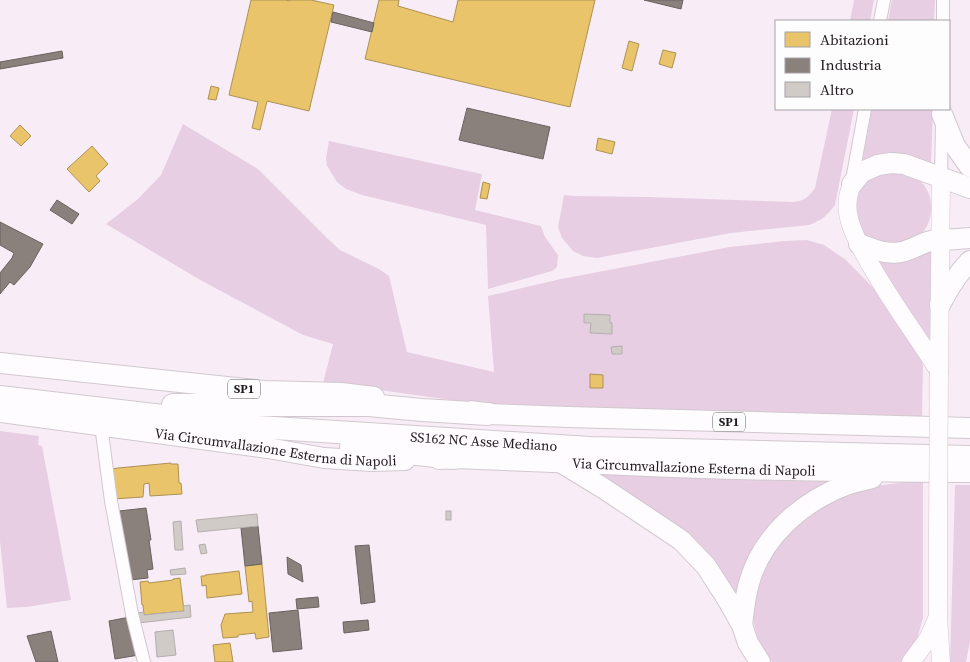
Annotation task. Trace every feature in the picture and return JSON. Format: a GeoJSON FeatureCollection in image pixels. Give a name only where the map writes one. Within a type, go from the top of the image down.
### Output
{"type":"FeatureCollection","features":[{"type":"Feature","properties":{"kind":"highway","name":"SS162 NC Asse Mediano"},"geometry":{"type":"LineString","coordinates":[[0,384],[173,405],[407,423],[586,434],[970,444]]}},
{"type":"Feature","properties":{"kind":"highway","name":"SS162 NC Asse Mediano"},"geometry":{"type":"LineString","coordinates":[[0,397],[258,427],[590,448],[970,457]]}},
{"type":"Feature","properties":{"kind":"highway"},"geometry":{"type":"LineString","coordinates":[[173,405],[369,405],[488,414]]}},
{"type":"Feature","properties":{"kind":"highway"},"geometry":{"type":"LineString","coordinates":[[258,427],[326,445],[456,458]]}},
{"type":"Feature","properties":{"kind":"main road"},"geometry":{"type":"LineString","coordinates":[[942,112],[955,146],[970,168]]}},
{"type":"Feature","properties":{"kind":"main road"},"geometry":{"type":"LineString","coordinates":[[939,371],[876,275],[859,244],[849,218],[848,193],[852,184],[862,172],[878,165],[891,163],[904,164],[970,188]]}},
{"type":"Feature","properties":{"kind":"main road"},"geometry":{"type":"LineString","coordinates":[[941,177],[938,531],[938,616],[941,662]]}},
{"type":"Feature","properties":{"kind":"main road"},"geometry":{"type":"LineString","coordinates":[[859,244],[873,249],[902,252],[925,243],[970,238]]}},
{"type":"Feature","properties":{"kind":"main road"},"geometry":{"type":"LineString","coordinates":[[940,305],[950,286],[970,261]]}},
{"type":"Feature","properties":{"kind":"main road","name":"SP1"},"geometry":{"type":"LineString","coordinates":[[0,363],[264,391],[341,393],[413,401],[488,414],[970,428]]}},
{"type":"Feature","properties":{"kind":"main road","name":"Via Circumvallazione Esterna di Napoli"},"geometry":{"type":"LineString","coordinates":[[0,412],[260,447],[324,458],[372,461],[456,458],[625,466],[970,472]]}},
{"type":"Feature","properties":{"kind":"main road"},"geometry":{"type":"LineString","coordinates":[[560,462],[681,540],[706,566],[742,625],[748,643],[760,662]]}},
{"type":"Feature","properties":{"kind":"main road"},"geometry":{"type":"LineString","coordinates":[[742,625],[749,582],[759,557],[784,524],[797,512],[826,494],[847,484],[901,472]]}},
{"type":"Feature","properties":{"kind":"main road"},"geometry":{"type":"LineString","coordinates":[[912,662],[928,639],[938,616]]}},
{"type":"Feature","properties":{"kind":"street"},"geometry":{"type":"LineString","coordinates":[[880,20],[884,0]]}},
{"type":"Feature","properties":{"kind":"street"},"geometry":{"type":"LineString","coordinates":[[943,0],[943,20]]}},
{"type":"Feature","properties":{"kind":"street"},"geometry":{"type":"LineString","coordinates":[[852,184],[865,110]]}},
{"type":"Feature","properties":{"kind":"street"},"geometry":{"type":"LineString","coordinates":[[941,177],[942,112]]}},
{"type":"Feature","properties":{"kind":"street"},"geometry":{"type":"LineString","coordinates":[[101,425],[111,501],[132,614],[144,662]]}},
{"type":"Feature","properties":{"kind":"shaded area"},"geometry":{"type":"Polygon","coordinates":[[[854,0],[874,0],[870,20],[850,20],[854,0]]]}},
{"type":"Feature","properties":{"kind":"shaded area"},"geometry":{"type":"Polygon","coordinates":[[[892,0],[935,0],[934,20],[888,20],[892,0]]]}},
{"type":"Feature","properties":{"kind":"shaded area"},"geometry":{"type":"Polygon","coordinates":[[[832,110],[854,110],[835,205],[827,215],[809,225],[731,233],[597,258],[583,256],[573,251],[562,238],[558,227],[564,195],[792,202],[808,197],[815,188],[832,110]]]}},
{"type":"Feature","properties":{"kind":"shaded area"},"geometry":{"type":"Polygon","coordinates":[[[872,110],[933,110],[931,165],[862,163],[872,110]]]}},
{"type":"Feature","properties":{"kind":"shaded area"},"geometry":{"type":"Polygon","coordinates":[[[183,124],[258,169],[340,250],[389,276],[407,352],[494,372],[488,296],[561,279],[730,247],[807,240],[824,245],[846,260],[890,305],[914,341],[923,365],[922,418],[508,408],[323,383],[333,344],[303,335],[202,281],[106,224],[138,199],[161,175],[183,124]]]}},
{"type":"Feature","properties":{"kind":"shaded area"},"geometry":{"type":"Polygon","coordinates":[[[329,141],[482,174],[475,210],[541,226],[545,237],[558,255],[557,267],[552,271],[488,289],[486,225],[362,195],[346,189],[337,182],[327,166],[326,158],[329,141]]]}},
{"type":"Feature","properties":{"kind":"shaded area"},"geometry":{"type":"Polygon","coordinates":[[[891,168],[920,181],[931,200],[931,216],[925,229],[918,237],[900,247],[863,236],[852,208],[863,180],[891,168]]]}},
{"type":"Feature","properties":{"kind":"shaded area"},"geometry":{"type":"Polygon","coordinates":[[[931,249],[932,339],[928,339],[871,255],[931,249]]]}},
{"type":"Feature","properties":{"kind":"shaded area"},"geometry":{"type":"Polygon","coordinates":[[[0,431],[39,436],[38,445],[42,446],[71,600],[7,608],[0,541],[0,431]]]}},
{"type":"Feature","properties":{"kind":"shaded area"},"geometry":{"type":"Polygon","coordinates":[[[594,471],[836,478],[813,493],[739,604],[727,589],[594,471]]]}},
{"type":"Feature","properties":{"kind":"shaded area"},"geometry":{"type":"Polygon","coordinates":[[[923,480],[923,618],[917,639],[903,662],[772,662],[757,636],[752,615],[753,589],[765,556],[800,515],[866,487],[923,480]]]}},
{"type":"Feature","properties":{"kind":"shaded area"},"geometry":{"type":"Polygon","coordinates":[[[955,485],[970,485],[970,641],[966,662],[950,662],[955,485]]]}},
{"type":"Feature","properties":{"kind":"building: Abitazioni"},"geometry":{"type":"Polygon","coordinates":[[[251,0],[311,0],[334,5],[309,111],[267,101],[260,130],[252,128],[258,102],[229,95],[251,0]]]}},
{"type":"Feature","properties":{"kind":"building: Abitazioni"},"geometry":{"type":"Polygon","coordinates":[[[379,0],[399,0],[398,6],[453,22],[458,0],[595,0],[570,107],[365,59],[379,0]]]}},
{"type":"Feature","properties":{"kind":"building: Abitazioni"},"geometry":{"type":"Polygon","coordinates":[[[629,41],[639,44],[632,71],[622,68],[629,41]]]}},
{"type":"Feature","properties":{"kind":"building: Abitazioni"},"geometry":{"type":"Polygon","coordinates":[[[663,50],[676,53],[672,68],[659,64],[663,50]]]}},
{"type":"Feature","properties":{"kind":"building: Abitazioni"},"geometry":{"type":"Polygon","coordinates":[[[211,86],[219,88],[216,100],[208,99],[211,86]]]}},
{"type":"Feature","properties":{"kind":"building: Abitazioni"},"geometry":{"type":"Polygon","coordinates":[[[20,125],[31,136],[21,146],[10,136],[20,125]]]}},
{"type":"Feature","properties":{"kind":"building: Abitazioni"},"geometry":{"type":"Polygon","coordinates":[[[598,138],[615,142],[612,154],[596,150],[598,138]]]}},
{"type":"Feature","properties":{"kind":"building: Abitazioni"},"geometry":{"type":"Polygon","coordinates":[[[92,146],[108,164],[96,176],[100,181],[89,192],[67,169],[92,146]]]}},
{"type":"Feature","properties":{"kind":"building: Abitazioni"},"geometry":{"type":"Polygon","coordinates":[[[483,182],[490,184],[487,199],[480,198],[483,182]]]}},
{"type":"Feature","properties":{"kind":"building: Abitazioni"},"geometry":{"type":"Polygon","coordinates":[[[590,374],[603,375],[603,388],[590,388],[590,374]]]}},
{"type":"Feature","properties":{"kind":"building: Abitazioni"},"geometry":{"type":"Polygon","coordinates":[[[171,463],[178,464],[179,483],[181,483],[182,494],[150,496],[149,483],[144,484],[143,497],[113,499],[111,469],[171,463]]]}},
{"type":"Feature","properties":{"kind":"building: Abitazioni"},"geometry":{"type":"Polygon","coordinates":[[[262,564],[269,637],[256,639],[255,633],[223,638],[221,625],[225,614],[253,612],[252,601],[249,602],[245,566],[262,564]]]}},
{"type":"Feature","properties":{"kind":"building: Abitazioni"},"geometry":{"type":"Polygon","coordinates":[[[239,571],[242,594],[207,598],[206,585],[202,586],[201,576],[239,571]]]}},
{"type":"Feature","properties":{"kind":"building: Abitazioni"},"geometry":{"type":"Polygon","coordinates":[[[180,578],[184,611],[144,615],[140,582],[148,581],[149,583],[180,578]]]}},
{"type":"Feature","properties":{"kind":"building: Abitazioni"},"geometry":{"type":"Polygon","coordinates":[[[230,643],[233,662],[215,662],[213,645],[230,643]]]}},
{"type":"Feature","properties":{"kind":"building: Industria"},"geometry":{"type":"Polygon","coordinates":[[[644,0],[683,0],[681,9],[644,0]]]}},
{"type":"Feature","properties":{"kind":"building: Industria"},"geometry":{"type":"Polygon","coordinates":[[[333,12],[374,23],[372,32],[331,22],[333,12]]]}},
{"type":"Feature","properties":{"kind":"building: Industria"},"geometry":{"type":"Polygon","coordinates":[[[62,51],[63,58],[0,69],[0,62],[62,51]]]}},
{"type":"Feature","properties":{"kind":"building: Industria"},"geometry":{"type":"Polygon","coordinates":[[[467,108],[550,127],[543,159],[459,140],[467,108]]]}},
{"type":"Feature","properties":{"kind":"building: Industria"},"geometry":{"type":"Polygon","coordinates":[[[57,200],[79,214],[72,224],[50,210],[57,200]]]}},
{"type":"Feature","properties":{"kind":"building: Industria"},"geometry":{"type":"Polygon","coordinates":[[[0,222],[43,244],[30,267],[14,285],[10,282],[0,294],[0,273],[14,253],[0,245],[0,222]]]}},
{"type":"Feature","properties":{"kind":"building: Industria"},"geometry":{"type":"Polygon","coordinates":[[[146,508],[153,569],[147,570],[148,578],[130,580],[119,511],[146,508]]]}},
{"type":"Feature","properties":{"kind":"building: Industria"},"geometry":{"type":"Polygon","coordinates":[[[258,526],[262,564],[245,566],[241,528],[258,526]]]}},
{"type":"Feature","properties":{"kind":"building: Industria"},"geometry":{"type":"Polygon","coordinates":[[[369,545],[375,602],[361,604],[355,546],[369,545]]]}},
{"type":"Feature","properties":{"kind":"building: Industria"},"geometry":{"type":"Polygon","coordinates":[[[287,557],[301,565],[303,582],[288,574],[287,557]]]}},
{"type":"Feature","properties":{"kind":"building: Industria"},"geometry":{"type":"Polygon","coordinates":[[[318,597],[319,607],[297,609],[296,599],[318,597]]]}},
{"type":"Feature","properties":{"kind":"building: Industria"},"geometry":{"type":"Polygon","coordinates":[[[298,610],[302,649],[273,652],[269,613],[298,610]]]}},
{"type":"Feature","properties":{"kind":"building: Industria"},"geometry":{"type":"Polygon","coordinates":[[[130,617],[139,655],[115,659],[109,621],[130,617]]]}},
{"type":"Feature","properties":{"kind":"building: Industria"},"geometry":{"type":"Polygon","coordinates":[[[368,620],[369,630],[344,633],[343,622],[368,620]]]}},
{"type":"Feature","properties":{"kind":"building: Industria"},"geometry":{"type":"Polygon","coordinates":[[[51,631],[58,662],[36,662],[27,636],[51,631]]]}},
{"type":"Feature","properties":{"kind":"building: Altro"},"geometry":{"type":"Polygon","coordinates":[[[584,314],[610,315],[612,334],[590,333],[591,323],[584,323],[584,314]]]}},
{"type":"Feature","properties":{"kind":"building: Altro"},"geometry":{"type":"Polygon","coordinates":[[[622,346],[622,354],[612,354],[611,347],[622,346]]]}},
{"type":"Feature","properties":{"kind":"building: Altro"},"geometry":{"type":"Polygon","coordinates":[[[446,511],[451,511],[451,520],[446,520],[446,511]]]}},
{"type":"Feature","properties":{"kind":"building: Altro"},"geometry":{"type":"Polygon","coordinates":[[[257,514],[258,526],[198,532],[196,520],[257,514]]]}},
{"type":"Feature","properties":{"kind":"building: Altro"},"geometry":{"type":"Polygon","coordinates":[[[181,521],[183,550],[175,550],[173,522],[181,521]]]}},
{"type":"Feature","properties":{"kind":"building: Altro"},"geometry":{"type":"Polygon","coordinates":[[[205,544],[207,553],[201,554],[199,545],[205,544]]]}},
{"type":"Feature","properties":{"kind":"building: Altro"},"geometry":{"type":"Polygon","coordinates":[[[185,568],[186,574],[171,575],[170,570],[185,568]]]}},
{"type":"Feature","properties":{"kind":"building: Altro"},"geometry":{"type":"Polygon","coordinates":[[[190,605],[191,617],[138,623],[137,613],[144,612],[144,615],[184,611],[183,606],[190,605]]]}},
{"type":"Feature","properties":{"kind":"building: Altro"},"geometry":{"type":"Polygon","coordinates":[[[173,630],[176,655],[157,657],[155,632],[173,630]]]}}]}
